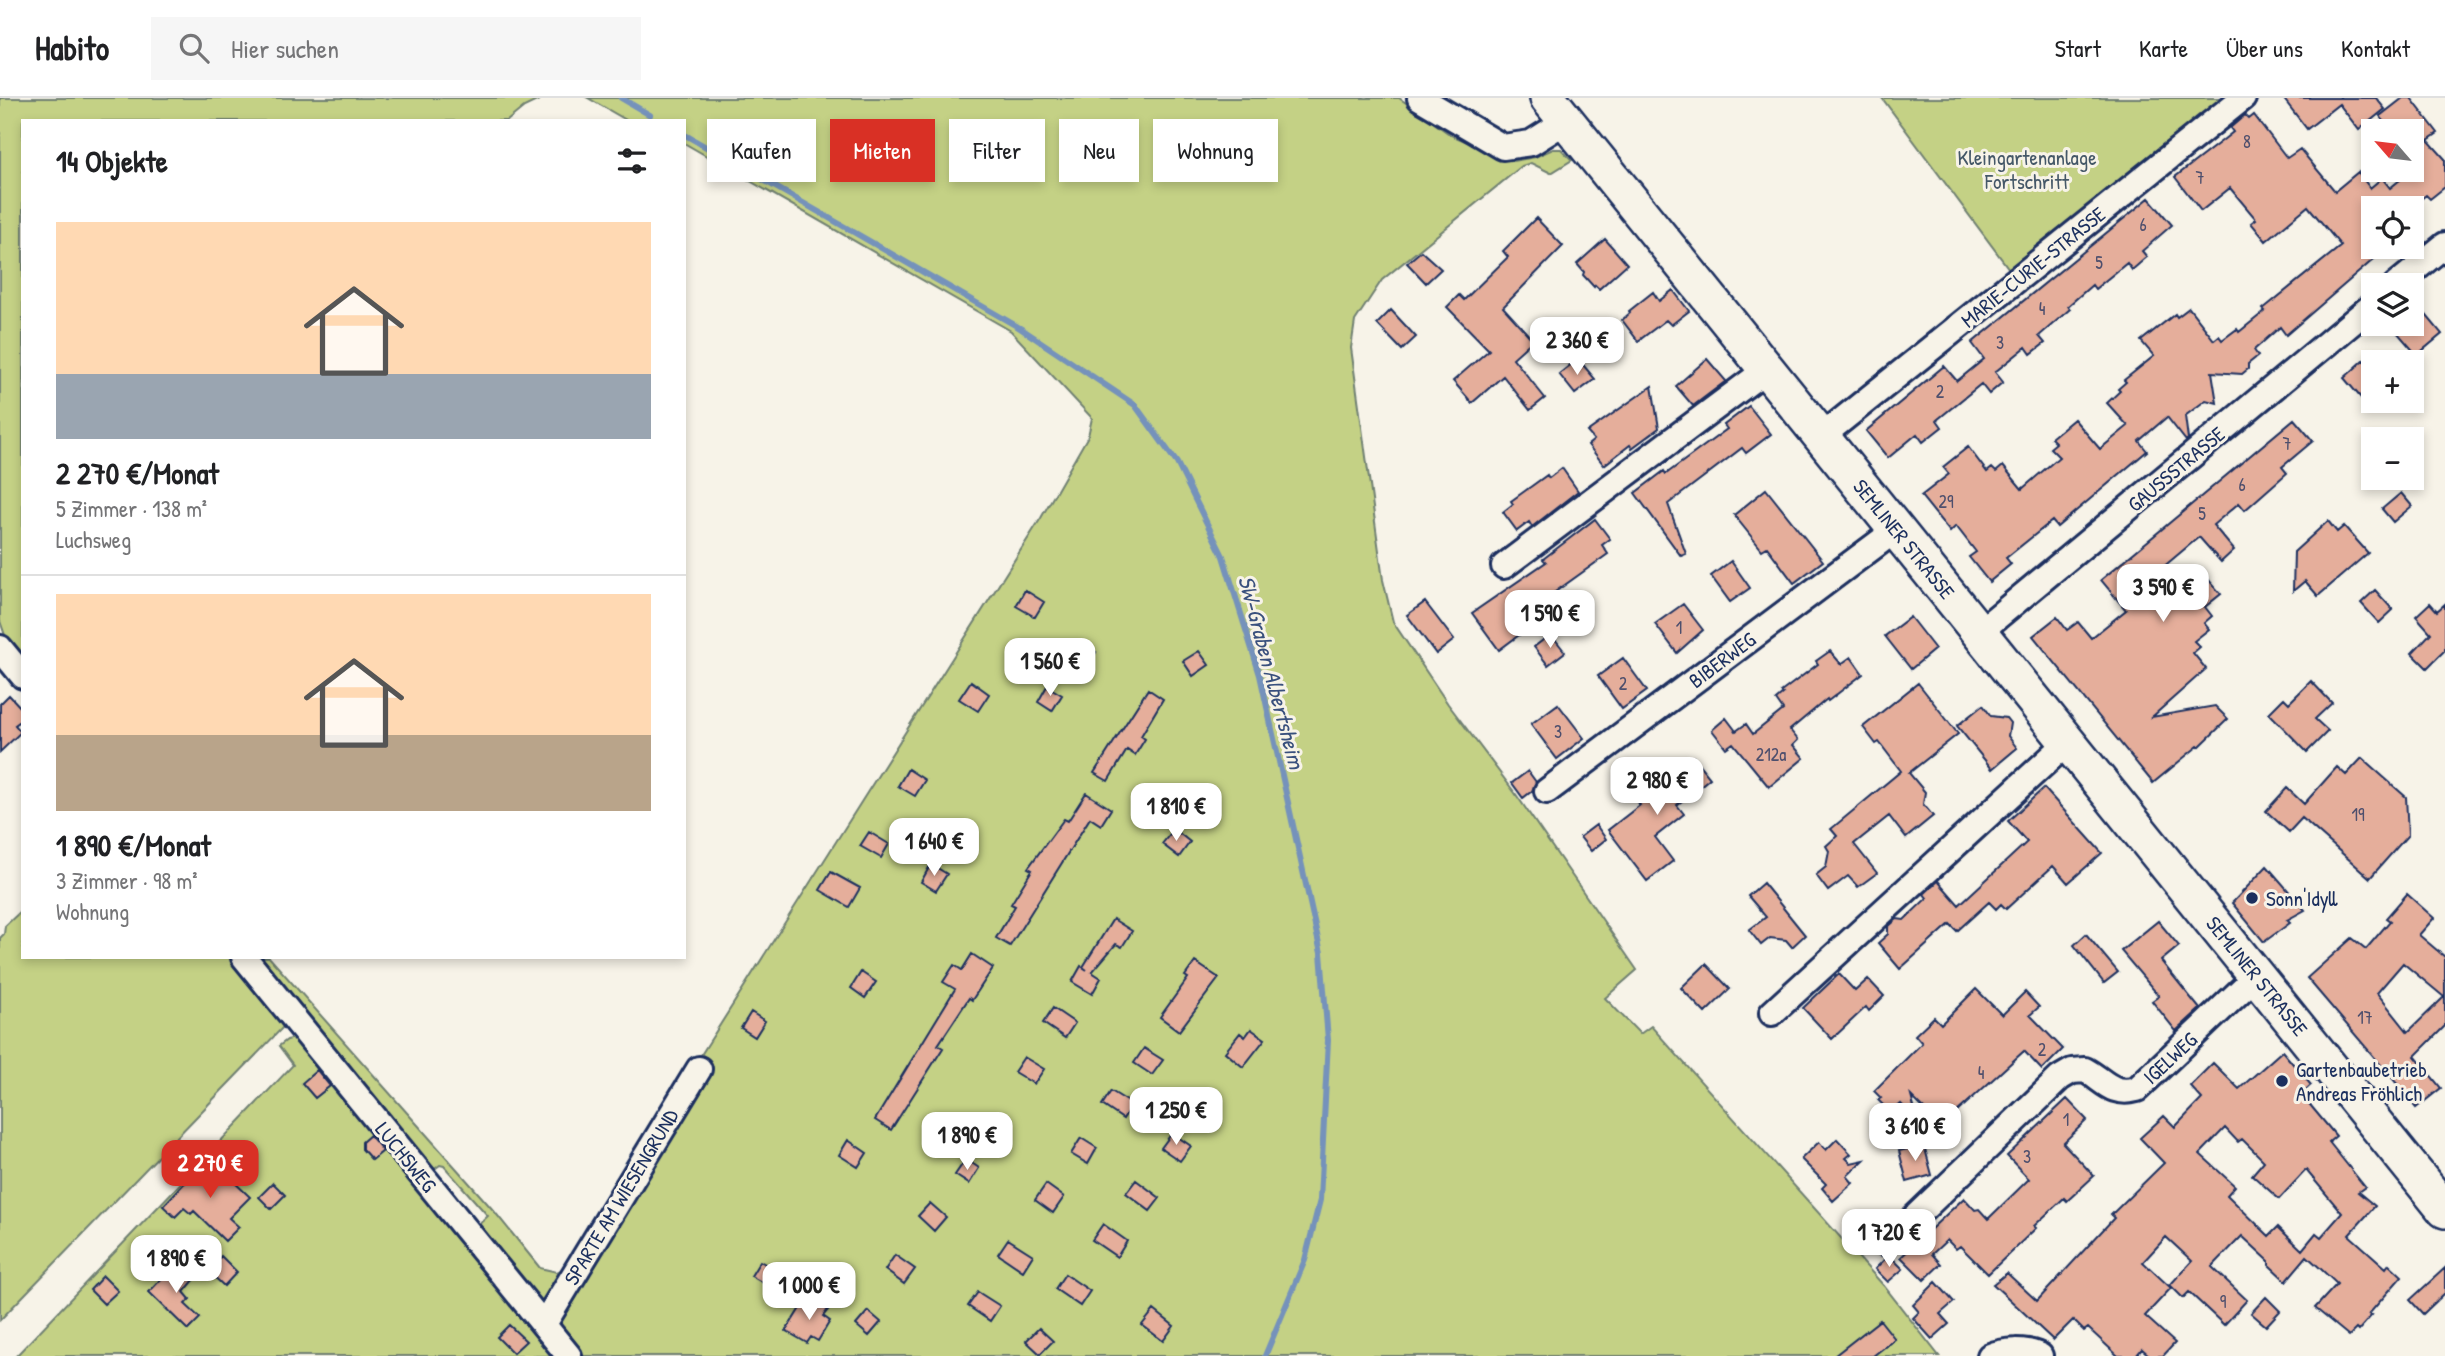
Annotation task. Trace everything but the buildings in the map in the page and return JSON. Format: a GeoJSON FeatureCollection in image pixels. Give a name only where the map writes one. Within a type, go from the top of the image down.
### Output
{"type":"FeatureCollection","features":[{"type":"Feature","properties":{"kind":"street"},"geometry":{"type":"LineString","coordinates":[[1420,98],[1503,147],[1531,143],[1557,110]]}},
{"type":"Feature","properties":{"kind":"street","name":"MARIE-CURIE-STRASSE"},"geometry":{"type":"LineString","coordinates":[[1822,436],[2243,98]]}},
{"type":"Feature","properties":{"kind":"street","name":"SEMLINER STRASSE"},"geometry":{"type":"LineString","coordinates":[[1557,110],[2445,1210]]}},
{"type":"Feature","properties":{"kind":"street"},"geometry":{"type":"LineString","coordinates":[[2411,273],[2445,245]]}},
{"type":"Feature","properties":{"kind":"street","name":"GAUSSSTRASSE"},"geometry":{"type":"LineString","coordinates":[[1977,629],[1990,623],[2361,315]]}},
{"type":"Feature","properties":{"kind":"street"},"geometry":{"type":"LineString","coordinates":[[1504,566],[1768,369]]}},
{"type":"Feature","properties":{"kind":"street","name":"BIBERWEG"},"geometry":{"type":"LineString","coordinates":[[1547,791],[1897,528]]}},
{"type":"Feature","properties":{"kind":"street"},"geometry":{"type":"LineString","coordinates":[[0,648],[21,674]]}},
{"type":"Feature","properties":{"kind":"street"},"geometry":{"type":"LineString","coordinates":[[1772,1013],[2068,742]]}},
{"type":"Feature","properties":{"kind":"street","name":"LUCHSWEG"},"geometry":{"type":"LineString","coordinates":[[246,959],[569,1356]]}},
{"type":"Feature","properties":{"kind":"street","name":"IGELWEG"},"geometry":{"type":"LineString","coordinates":[[1884,1242],[1912,1220],[2060,1077],[2072,1071],[2085,1070],[2107,1087],[2119,1090],[2137,1089],[2256,976]]}},
{"type":"Feature","properties":{"kind":"street","name":"SPARTE AM WIESENGRUND"},"geometry":{"type":"LineString","coordinates":[[544,1324],[699,1069]]}},
{"type":"Feature","properties":{"kind":"street"},"geometry":{"type":"LineString","coordinates":[[1990,1356],[1998,1352],[2032,1352],[2040,1356]]}},
{"type":"Feature","properties":{"kind":"green space"},"geometry":{"type":"Polygon","coordinates":[[[0,98],[543,98],[524,107],[509,119],[21,119],[21,658],[6,638],[0,621],[0,98]]]}},
{"type":"Feature","properties":{"kind":"green space"},"geometry":{"type":"Polygon","coordinates":[[[588,98],[1399,98],[1451,135],[1513,161],[1561,149],[1572,160],[1551,173],[1531,163],[1522,166],[1382,280],[1355,321],[1351,348],[1383,580],[1393,622],[1637,970],[1605,998],[1640,1034],[1651,1026],[1884,1286],[1939,1356],[578,1356],[554,1328],[694,1066],[1041,518],[1088,436],[1092,418],[1011,331],[752,182],[816,182],[816,119],[707,119],[707,156],[686,144],[686,119],[625,119],[588,98]]]}},
{"type":"Feature","properties":{"kind":"green space","name":"Kleingartenanlage Fortschritt"},"geometry":{"type":"Polygon","coordinates":[[[1882,98],[2227,98],[2012,273],[1882,98]]]}},
{"type":"Feature","properties":{"kind":"green space"},"geometry":{"type":"Polygon","coordinates":[[[21,911],[21,959],[236,959],[287,1023],[0,1320],[0,938],[4,934],[5,926],[21,911]]]}},
{"type":"Feature","properties":{"kind":"green space"},"geometry":{"type":"Polygon","coordinates":[[[256,959],[271,959],[494,1211],[540,1268],[557,1272],[573,1264],[549,1302],[539,1307],[476,1227],[488,1216],[444,1166],[440,1165],[432,1171],[256,959]]]}},
{"type":"Feature","properties":{"kind":"green space"},"geometry":{"type":"Polygon","coordinates":[[[295,1038],[557,1356],[16,1356],[293,1065],[279,1046],[295,1038]]]}},
{"type":"Feature","properties":{"kind":"waterway","name":"SW-Graben Albertsheim"},"geometry":{"type":"LineString","coordinates":[[621,98],[650,115]]}},
{"type":"Feature","properties":{"kind":"waterway","name":"SW-Graben Albertsheim"},"geometry":{"type":"LineString","coordinates":[[687,136],[1020,328],[1135,405],[1177,463],[1223,556],[1260,675],[1321,953],[1328,1040],[1320,1200],[1305,1260],[1265,1356]]}},
{"type":"Feature","properties":{"kind":"place","name":"Sonn'Idyll"},"geometry":{"type":"Point","coordinates":[2252,898]}},
{"type":"Feature","properties":{"kind":"place","name":"Gartenbaubetrieb Andreas Fröhlich"},"geometry":{"type":"Point","coordinates":[2282,1081]}}]}
